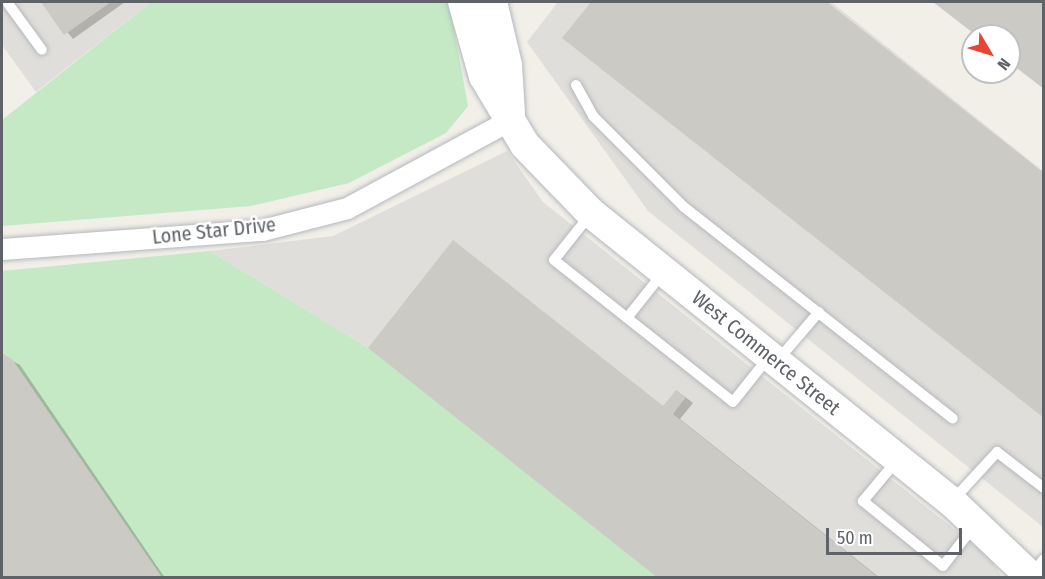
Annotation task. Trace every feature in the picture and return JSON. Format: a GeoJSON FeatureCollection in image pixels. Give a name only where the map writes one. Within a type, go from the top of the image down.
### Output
{"type":"FeatureCollection","features":[{"type":"Feature","properties":{"kind":"street","name":"West Commerce Street"},"geometry":{"type":"LineString","coordinates":[[464,2],[484,76],[525,145],[591,213],[898,458],[1035,571]]}},
{"type":"Feature","properties":{"kind":"street","name":"West Commerce Street"},"geometry":{"type":"LineString","coordinates":[[492,2],[507,65],[510,120]]}},
{"type":"Feature","properties":{"kind":"street","name":"Lone Star Drive"},"geometry":{"type":"LineString","coordinates":[[2,249],[262,230],[346,208],[510,120]]}},
{"type":"Feature","properties":{"kind":"lane"},"geometry":{"type":"LineString","coordinates":[[7,2],[42,50]]}},
{"type":"Feature","properties":{"kind":"lane"},"geometry":{"type":"LineString","coordinates":[[576,85],[593,116],[684,207],[953,419]]}},
{"type":"Feature","properties":{"kind":"lane"},"geometry":{"type":"LineString","coordinates":[[591,213],[554,260],[733,402],[819,312]]}},
{"type":"Feature","properties":{"kind":"lane"},"geometry":{"type":"LineString","coordinates":[[627,318],[664,271]]}},
{"type":"Feature","properties":{"kind":"lane"},"geometry":{"type":"LineString","coordinates":[[951,501],[997,452],[1044,489]]}},
{"type":"Feature","properties":{"kind":"lane"},"geometry":{"type":"LineString","coordinates":[[898,458],[863,501],[943,566],[976,523]]}},
{"type":"Feature","properties":{"kind":"shaded area"},"geometry":{"type":"Polygon","coordinates":[[[2,2],[151,2],[36,92],[2,45],[2,2]]]}},
{"type":"Feature","properties":{"kind":"shaded area"},"geometry":{"type":"Polygon","coordinates":[[[558,2],[831,2],[1043,171],[1043,527],[648,211],[527,42],[558,2]]]}},
{"type":"Feature","properties":{"kind":"shaded area"},"geometry":{"type":"Polygon","coordinates":[[[507,151],[543,202],[989,557],[1002,577],[658,577],[368,348],[210,251],[333,236],[507,151]]]}},
{"type":"Feature","properties":{"kind":"green space"},"geometry":{"type":"Polygon","coordinates":[[[151,2],[449,2],[468,106],[446,133],[349,183],[251,206],[2,226],[2,120],[151,2]]]}},
{"type":"Feature","properties":{"kind":"green space"},"geometry":{"type":"Polygon","coordinates":[[[210,251],[368,348],[658,577],[162,577],[12,359],[2,353],[2,271],[210,251]]]}},
{"type":"Feature","properties":{"kind":"building"},"geometry":{"type":"Polygon","coordinates":[[[41,2],[111,2],[64,35],[41,2]]]}},
{"type":"Feature","properties":{"kind":"building"},"geometry":{"type":"Polygon","coordinates":[[[591,2],[827,2],[1044,173],[1044,418],[562,38],[591,2]]]}},
{"type":"Feature","properties":{"kind":"building"},"geometry":{"type":"Polygon","coordinates":[[[933,2],[1044,2],[1044,89],[1021,71],[1021,24],[961,24],[933,2]]]}},
{"type":"Feature","properties":{"kind":"building"},"geometry":{"type":"Polygon","coordinates":[[[453,240],[663,406],[676,390],[686,397],[673,414],[879,578],[658,578],[368,348],[453,240]]]}},
{"type":"Feature","properties":{"kind":"building"},"geometry":{"type":"Polygon","coordinates":[[[2,353],[12,359],[162,578],[2,578],[2,353]]]}}]}
